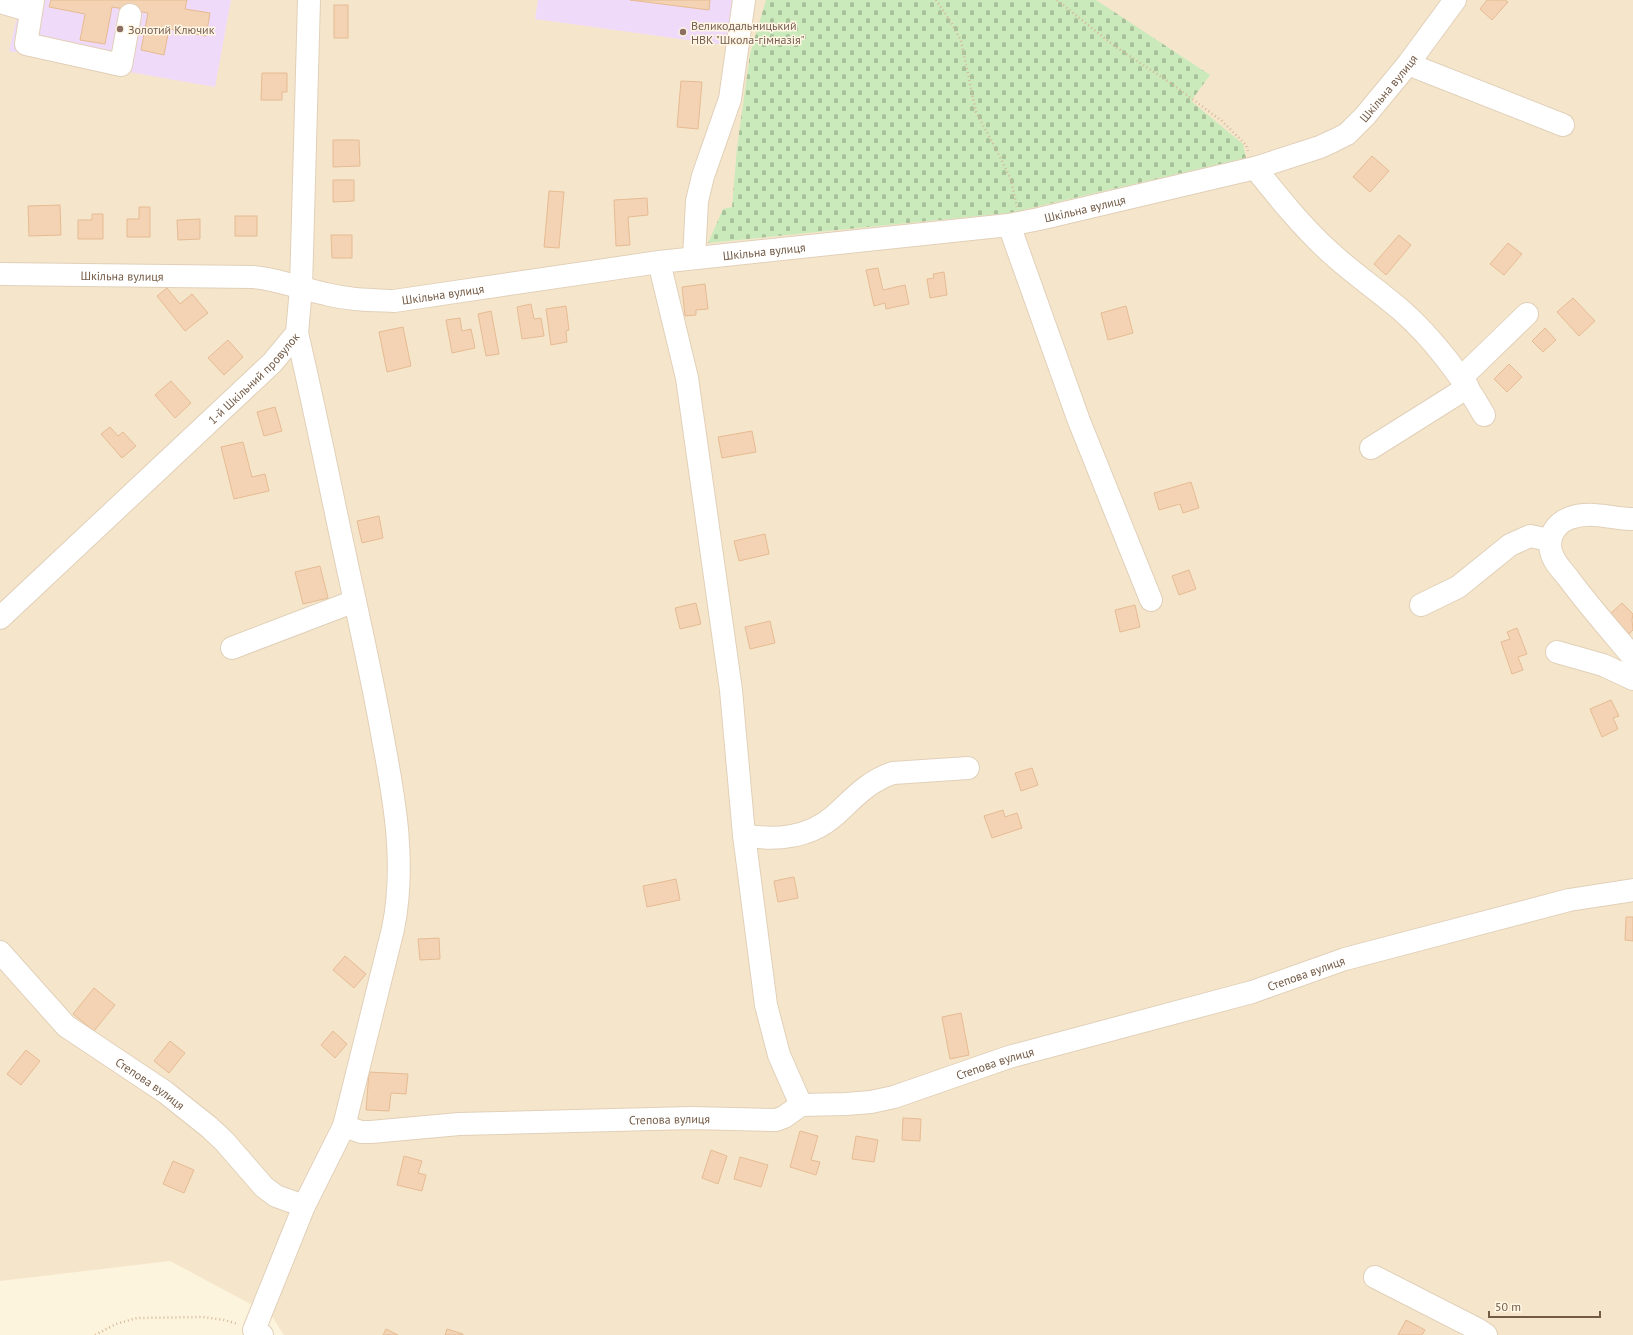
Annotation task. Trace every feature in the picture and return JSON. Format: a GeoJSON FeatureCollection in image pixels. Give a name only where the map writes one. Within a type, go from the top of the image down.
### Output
{"type":"FeatureCollection","features":[{"type":"Feature","properties":{"kind":"street","name":"1-й Шкільний провулок"},"geometry":{"type":"LineString","coordinates":[[0,618],[272,363],[297,332],[301,288],[309,0]]}},
{"type":"Feature","properties":{"kind":"street"},"geometry":{"type":"LineString","coordinates":[[694,258],[697,201],[703,176],[730,99],[744,0]]}},
{"type":"Feature","properties":{"kind":"street","name":"Шкільна вулиця"},"geometry":{"type":"LineString","coordinates":[[0,274],[254,277],[272,279],[301,288],[355,300],[394,301],[659,262],[1015,224],[1255,168],[1320,147],[1347,134],[1366,116],[1408,64],[1455,0]]}},
{"type":"Feature","properties":{"kind":"street"},"geometry":{"type":"LineString","coordinates":[[0,2],[32,5],[26,44],[121,65],[130,15]]}},
{"type":"Feature","properties":{"kind":"street"},"geometry":{"type":"LineString","coordinates":[[1408,64],[1563,125]]}},
{"type":"Feature","properties":{"kind":"street"},"geometry":{"type":"LineString","coordinates":[[1255,168],[1313,236],[1333,255],[1401,310],[1420,328],[1464,382],[1484,415]]}},
{"type":"Feature","properties":{"kind":"street"},"geometry":{"type":"LineString","coordinates":[[1015,224],[1079,421],[1151,600]]}},
{"type":"Feature","properties":{"kind":"street"},"geometry":{"type":"LineString","coordinates":[[659,262],[687,378],[731,690],[744,835],[766,1006],[779,1055],[801,1104]]}},
{"type":"Feature","properties":{"kind":"street"},"geometry":{"type":"LineString","coordinates":[[1371,448],[1464,382],[1527,314]]}},
{"type":"Feature","properties":{"kind":"street"},"geometry":{"type":"LineString","coordinates":[[258,1332],[304,1206],[344,1126],[393,929],[397,907],[399,881],[397,827],[390,775],[371,674],[297,332]]}},
{"type":"Feature","properties":{"kind":"street"},"geometry":{"type":"LineString","coordinates":[[272,363],[305,366]]}},
{"type":"Feature","properties":{"kind":"street"},"geometry":{"type":"LineString","coordinates":[[1633,519],[1597,515],[1579,515],[1568,518],[1560,524],[1553,531],[1550,540],[1551,552],[1558,565],[1583,598],[1633,657]]}},
{"type":"Feature","properties":{"kind":"street"},"geometry":{"type":"LineString","coordinates":[[1420,605],[1458,587],[1500,551],[1510,545],[1530,536],[1550,540]]}},
{"type":"Feature","properties":{"kind":"street"},"geometry":{"type":"LineString","coordinates":[[232,648],[355,601]]}},
{"type":"Feature","properties":{"kind":"street"},"geometry":{"type":"LineString","coordinates":[[1557,652],[1602,665],[1633,679]]}},
{"type":"Feature","properties":{"kind":"street"},"geometry":{"type":"LineString","coordinates":[[744,835],[763,838],[776,838],[794,836],[808,832],[833,817],[859,791],[881,776],[893,773],[968,768]]}},
{"type":"Feature","properties":{"kind":"street","name":"Степова вулиця"},"geometry":{"type":"LineString","coordinates":[[344,1126],[361,1132],[372,1132],[459,1124],[691,1118],[776,1120],[784,1117],[801,1104],[846,1104],[871,1102],[894,1097],[1009,1058],[1252,992],[1345,959],[1569,900],[1633,890]]}},
{"type":"Feature","properties":{"kind":"street","name":"Степова вулиця"},"geometry":{"type":"LineString","coordinates":[[0,952],[66,1026],[165,1092],[209,1127],[224,1141],[264,1187],[276,1196],[304,1206]]}},
{"type":"Feature","properties":{"kind":"street"},"geometry":{"type":"LineString","coordinates":[[1375,1277],[1486,1335]]}},
{"type":"Feature","properties":{"kind":"path"},"geometry":{"type":"LineString","coordinates":[[936,0],[952,22],[961,42],[976,112],[1011,180],[1015,224]]}},
{"type":"Feature","properties":{"kind":"path"},"geometry":{"type":"LineString","coordinates":[[1057,0],[1114,45],[1172,84],[1222,121],[1246,145],[1255,168]]}},
{"type":"Feature","properties":{"kind":"path"},"geometry":{"type":"LineString","coordinates":[[95,1335],[116,1324],[137,1318],[210,1318],[224,1320],[258,1332]]}},
{"type":"Feature","properties":{"kind":"shaded area"},"geometry":{"type":"Polygon","coordinates":[[[0,0],[1633,0],[1633,1335],[284,1335],[271,1315],[170,1261],[0,1281],[0,0]]]}},
{"type":"Feature","properties":{"kind":"shaded area","name":"Золотий Ключик"},"geometry":{"type":"Polygon","coordinates":[[[21,0],[231,0],[215,87],[9,51],[21,0]]]}},
{"type":"Feature","properties":{"kind":"shaded area","name":"Великодальницький НВК \"Школа-гімназія\""},"geometry":{"type":"Polygon","coordinates":[[[538,0],[738,0],[731,46],[535,19],[538,0]]]}},
{"type":"Feature","properties":{"kind":"green space"},"geometry":{"type":"Polygon","coordinates":[[[766,0],[1096,0],[1210,75],[1191,101],[1243,144],[1246,158],[1009,213],[708,243],[723,209],[732,207],[737,148],[750,54],[766,0]]]}},
{"type":"Feature","properties":{"kind":"building"},"geometry":{"type":"Polygon","coordinates":[[[51,0],[187,0],[185,9],[210,13],[206,36],[169,29],[164,55],[141,50],[148,13],[112,7],[105,44],[80,40],[85,14],[49,7],[51,0]]]}},
{"type":"Feature","properties":{"kind":"building"},"geometry":{"type":"Polygon","coordinates":[[[630,0],[710,0],[709,10],[630,0]]]}},
{"type":"Feature","properties":{"kind":"building"},"geometry":{"type":"Polygon","coordinates":[[[1487,0],[1505,0],[1508,2],[1492,20],[1480,9],[1487,0]]]}},
{"type":"Feature","properties":{"kind":"building"},"geometry":{"type":"Polygon","coordinates":[[[334,5],[348,5],[348,38],[334,38],[334,5]]]}},
{"type":"Feature","properties":{"kind":"building"},"geometry":{"type":"Polygon","coordinates":[[[262,73],[287,73],[287,92],[282,92],[282,100],[261,100],[262,73]]]}},
{"type":"Feature","properties":{"kind":"building"},"geometry":{"type":"Polygon","coordinates":[[[681,81],[702,82],[698,129],[677,127],[681,81]]]}},
{"type":"Feature","properties":{"kind":"building"},"geometry":{"type":"Polygon","coordinates":[[[333,140],[359,140],[360,166],[333,167],[333,140]]]}},
{"type":"Feature","properties":{"kind":"building"},"geometry":{"type":"Polygon","coordinates":[[[1372,156],[1389,171],[1370,192],[1353,177],[1372,156]]]}},
{"type":"Feature","properties":{"kind":"building"},"geometry":{"type":"Polygon","coordinates":[[[333,180],[354,180],[354,201],[333,202],[333,180]]]}},
{"type":"Feature","properties":{"kind":"building"},"geometry":{"type":"Polygon","coordinates":[[[549,191],[564,192],[559,248],[544,247],[549,191]]]}},
{"type":"Feature","properties":{"kind":"building"},"geometry":{"type":"Polygon","coordinates":[[[647,198],[648,215],[628,217],[630,245],[616,246],[614,200],[647,198]]]}},
{"type":"Feature","properties":{"kind":"building"},"geometry":{"type":"Polygon","coordinates":[[[60,205],[61,235],[29,236],[28,206],[60,205]]]}},
{"type":"Feature","properties":{"kind":"building"},"geometry":{"type":"Polygon","coordinates":[[[139,207],[150,207],[150,237],[127,237],[127,219],[139,219],[139,207]]]}},
{"type":"Feature","properties":{"kind":"building"},"geometry":{"type":"Polygon","coordinates":[[[92,214],[103,214],[103,239],[78,239],[78,220],[92,220],[92,214]]]}},
{"type":"Feature","properties":{"kind":"building"},"geometry":{"type":"Polygon","coordinates":[[[235,216],[257,216],[257,236],[235,236],[235,216]]]}},
{"type":"Feature","properties":{"kind":"building"},"geometry":{"type":"Polygon","coordinates":[[[200,219],[200,239],[178,240],[177,220],[200,219]]]}},
{"type":"Feature","properties":{"kind":"building"},"geometry":{"type":"Polygon","coordinates":[[[331,235],[352,235],[352,258],[332,258],[331,235]]]}},
{"type":"Feature","properties":{"kind":"building"},"geometry":{"type":"Polygon","coordinates":[[[1399,235],[1411,245],[1386,275],[1374,264],[1399,235]]]}},
{"type":"Feature","properties":{"kind":"building"},"geometry":{"type":"Polygon","coordinates":[[[1508,243],[1522,254],[1504,275],[1490,264],[1508,243]]]}},
{"type":"Feature","properties":{"kind":"building"},"geometry":{"type":"Polygon","coordinates":[[[878,268],[883,290],[905,285],[909,304],[886,309],[885,303],[874,306],[866,270],[878,268]]]}},
{"type":"Feature","properties":{"kind":"building"},"geometry":{"type":"Polygon","coordinates":[[[944,272],[947,295],[930,298],[927,279],[934,278],[933,274],[944,272]]]}},
{"type":"Feature","properties":{"kind":"building"},"geometry":{"type":"Polygon","coordinates":[[[705,284],[708,309],[696,310],[696,315],[685,316],[682,287],[705,284]]]}},
{"type":"Feature","properties":{"kind":"building"},"geometry":{"type":"Polygon","coordinates":[[[167,288],[180,304],[192,294],[208,313],[185,331],[157,296],[167,288]]]}},
{"type":"Feature","properties":{"kind":"building"},"geometry":{"type":"Polygon","coordinates":[[[1573,298],[1595,321],[1579,336],[1557,312],[1573,298]]]}},
{"type":"Feature","properties":{"kind":"building"},"geometry":{"type":"Polygon","coordinates":[[[531,304],[534,319],[541,318],[544,336],[522,339],[517,307],[531,304]]]}},
{"type":"Feature","properties":{"kind":"building"},"geometry":{"type":"Polygon","coordinates":[[[566,306],[569,330],[566,331],[567,342],[551,345],[546,309],[566,306]]]}},
{"type":"Feature","properties":{"kind":"building"},"geometry":{"type":"Polygon","coordinates":[[[1126,306],[1133,333],[1108,340],[1101,313],[1126,306]]]}},
{"type":"Feature","properties":{"kind":"building"},"geometry":{"type":"Polygon","coordinates":[[[491,311],[499,354],[486,356],[478,314],[491,311]]]}},
{"type":"Feature","properties":{"kind":"building"},"geometry":{"type":"Polygon","coordinates":[[[460,318],[462,331],[471,329],[475,348],[452,353],[446,320],[460,318]]]}},
{"type":"Feature","properties":{"kind":"building"},"geometry":{"type":"Polygon","coordinates":[[[403,327],[411,366],[387,372],[379,332],[403,327]]]}},
{"type":"Feature","properties":{"kind":"building"},"geometry":{"type":"Polygon","coordinates":[[[1545,328],[1556,340],[1543,352],[1532,341],[1545,328]]]}},
{"type":"Feature","properties":{"kind":"building"},"geometry":{"type":"Polygon","coordinates":[[[228,340],[243,357],[224,375],[208,358],[228,340]]]}},
{"type":"Feature","properties":{"kind":"building"},"geometry":{"type":"Polygon","coordinates":[[[1509,364],[1522,377],[1507,392],[1494,379],[1509,364]]]}},
{"type":"Feature","properties":{"kind":"building"},"geometry":{"type":"Polygon","coordinates":[[[171,381],[191,403],[175,418],[155,395],[171,381]]]}},
{"type":"Feature","properties":{"kind":"building"},"geometry":{"type":"Polygon","coordinates":[[[275,407],[282,431],[264,436],[257,412],[275,407]]]}},
{"type":"Feature","properties":{"kind":"building"},"geometry":{"type":"Polygon","coordinates":[[[110,427],[118,436],[123,432],[136,446],[122,458],[101,434],[110,427]]]}},
{"type":"Feature","properties":{"kind":"building"},"geometry":{"type":"Polygon","coordinates":[[[752,431],[756,452],[722,458],[718,437],[752,431]]]}},
{"type":"Feature","properties":{"kind":"building"},"geometry":{"type":"Polygon","coordinates":[[[243,442],[252,477],[265,474],[269,491],[234,499],[221,447],[243,442]]]}},
{"type":"Feature","properties":{"kind":"building"},"geometry":{"type":"Polygon","coordinates":[[[1191,482],[1199,508],[1183,513],[1180,504],[1159,510],[1154,493],[1191,482]]]}},
{"type":"Feature","properties":{"kind":"building"},"geometry":{"type":"Polygon","coordinates":[[[379,516],[383,538],[362,543],[357,521],[379,516]]]}},
{"type":"Feature","properties":{"kind":"building"},"geometry":{"type":"Polygon","coordinates":[[[765,534],[769,554],[739,561],[734,541],[765,534]]]}},
{"type":"Feature","properties":{"kind":"building"},"geometry":{"type":"Polygon","coordinates":[[[320,566],[328,598],[303,604],[295,572],[320,566]]]}},
{"type":"Feature","properties":{"kind":"building"},"geometry":{"type":"Polygon","coordinates":[[[1189,570],[1196,589],[1179,595],[1172,576],[1189,570]]]}},
{"type":"Feature","properties":{"kind":"building"},"geometry":{"type":"Polygon","coordinates":[[[696,603],[701,624],[680,629],[675,608],[696,603]]]}},
{"type":"Feature","properties":{"kind":"building"},"geometry":{"type":"Polygon","coordinates":[[[1622,603],[1633,614],[1633,630],[1629,634],[1610,614],[1622,603]]]}},
{"type":"Feature","properties":{"kind":"building"},"geometry":{"type":"Polygon","coordinates":[[[1135,605],[1140,627],[1120,632],[1115,610],[1135,605]]]}},
{"type":"Feature","properties":{"kind":"building"},"geometry":{"type":"Polygon","coordinates":[[[770,621],[775,643],[750,649],[745,627],[770,621]]]}},
{"type":"Feature","properties":{"kind":"building"},"geometry":{"type":"Polygon","coordinates":[[[1517,628],[1527,654],[1518,657],[1523,670],[1512,674],[1501,642],[1510,639],[1507,632],[1517,628]]]}},
{"type":"Feature","properties":{"kind":"building"},"geometry":{"type":"Polygon","coordinates":[[[1611,700],[1619,716],[1613,718],[1618,729],[1602,737],[1590,709],[1611,700]]]}},
{"type":"Feature","properties":{"kind":"building"},"geometry":{"type":"Polygon","coordinates":[[[1032,768],[1038,785],[1021,791],[1015,773],[1032,768]]]}},
{"type":"Feature","properties":{"kind":"building"},"geometry":{"type":"Polygon","coordinates":[[[1003,810],[1005,817],[1017,813],[1022,828],[992,838],[984,816],[1003,810]]]}},
{"type":"Feature","properties":{"kind":"building"},"geometry":{"type":"Polygon","coordinates":[[[794,877],[798,898],[778,902],[774,881],[794,877]]]}},
{"type":"Feature","properties":{"kind":"building"},"geometry":{"type":"Polygon","coordinates":[[[676,879],[680,900],[647,907],[643,886],[676,879]]]}},
{"type":"Feature","properties":{"kind":"building"},"geometry":{"type":"Polygon","coordinates":[[[1626,917],[1633,917],[1633,941],[1625,940],[1626,917]]]}},
{"type":"Feature","properties":{"kind":"building"},"geometry":{"type":"Polygon","coordinates":[[[439,938],[440,959],[420,960],[418,939],[439,938]]]}},
{"type":"Feature","properties":{"kind":"building"},"geometry":{"type":"Polygon","coordinates":[[[345,956],[366,974],[354,988],[333,970],[345,956]]]}},
{"type":"Feature","properties":{"kind":"building"},"geometry":{"type":"Polygon","coordinates":[[[94,988],[115,1005],[94,1031],[73,1014],[94,988]]]}},
{"type":"Feature","properties":{"kind":"building"},"geometry":{"type":"Polygon","coordinates":[[[961,1013],[969,1055],[950,1059],[942,1017],[961,1013]]]}},
{"type":"Feature","properties":{"kind":"building"},"geometry":{"type":"Polygon","coordinates":[[[333,1031],[347,1044],[335,1058],[321,1045],[333,1031]]]}},
{"type":"Feature","properties":{"kind":"building"},"geometry":{"type":"Polygon","coordinates":[[[170,1041],[185,1053],[169,1073],[154,1061],[170,1041]]]}},
{"type":"Feature","properties":{"kind":"building"},"geometry":{"type":"Polygon","coordinates":[[[26,1050],[40,1061],[21,1085],[7,1074],[26,1050]]]}},
{"type":"Feature","properties":{"kind":"building"},"geometry":{"type":"Polygon","coordinates":[[[369,1072],[408,1074],[406,1094],[391,1093],[389,1111],[366,1110],[369,1072]]]}},
{"type":"Feature","properties":{"kind":"building"},"geometry":{"type":"Polygon","coordinates":[[[903,1118],[921,1119],[920,1141],[902,1140],[903,1118]]]}},
{"type":"Feature","properties":{"kind":"building"},"geometry":{"type":"Polygon","coordinates":[[[800,1131],[818,1136],[811,1160],[820,1162],[816,1175],[790,1167],[800,1131]]]}},
{"type":"Feature","properties":{"kind":"building"},"geometry":{"type":"Polygon","coordinates":[[[856,1136],[878,1140],[874,1162],[852,1159],[856,1136]]]}},
{"type":"Feature","properties":{"kind":"building"},"geometry":{"type":"Polygon","coordinates":[[[711,1150],[727,1156],[718,1184],[702,1178],[711,1150]]]}},
{"type":"Feature","properties":{"kind":"building"},"geometry":{"type":"Polygon","coordinates":[[[404,1156],[422,1161],[418,1173],[426,1175],[422,1191],[397,1185],[404,1156]]]}},
{"type":"Feature","properties":{"kind":"building"},"geometry":{"type":"Polygon","coordinates":[[[740,1157],[768,1165],[761,1187],[734,1179],[740,1157]]]}},
{"type":"Feature","properties":{"kind":"building"},"geometry":{"type":"Polygon","coordinates":[[[173,1161],[194,1170],[184,1193],[163,1184],[173,1161]]]}},
{"type":"Feature","properties":{"kind":"building"},"geometry":{"type":"Polygon","coordinates":[[[1406,1320],[1425,1330],[1422,1335],[1398,1335],[1406,1320]]]}},
{"type":"Feature","properties":{"kind":"building"},"geometry":{"type":"Polygon","coordinates":[[[386,1329],[398,1335],[383,1335],[386,1329]]]}},
{"type":"Feature","properties":{"kind":"building"},"geometry":{"type":"Polygon","coordinates":[[[447,1329],[463,1334],[463,1335],[445,1335],[447,1329]]]}},
{"type":"Feature","properties":{"kind":"place","name":"Золотий Ключик"},"geometry":{"type":"Point","coordinates":[120,29]}},
{"type":"Feature","properties":{"kind":"place","name":"Великодальницький НВК \"Школа-гімназія\""},"geometry":{"type":"Point","coordinates":[683,32]}}]}
